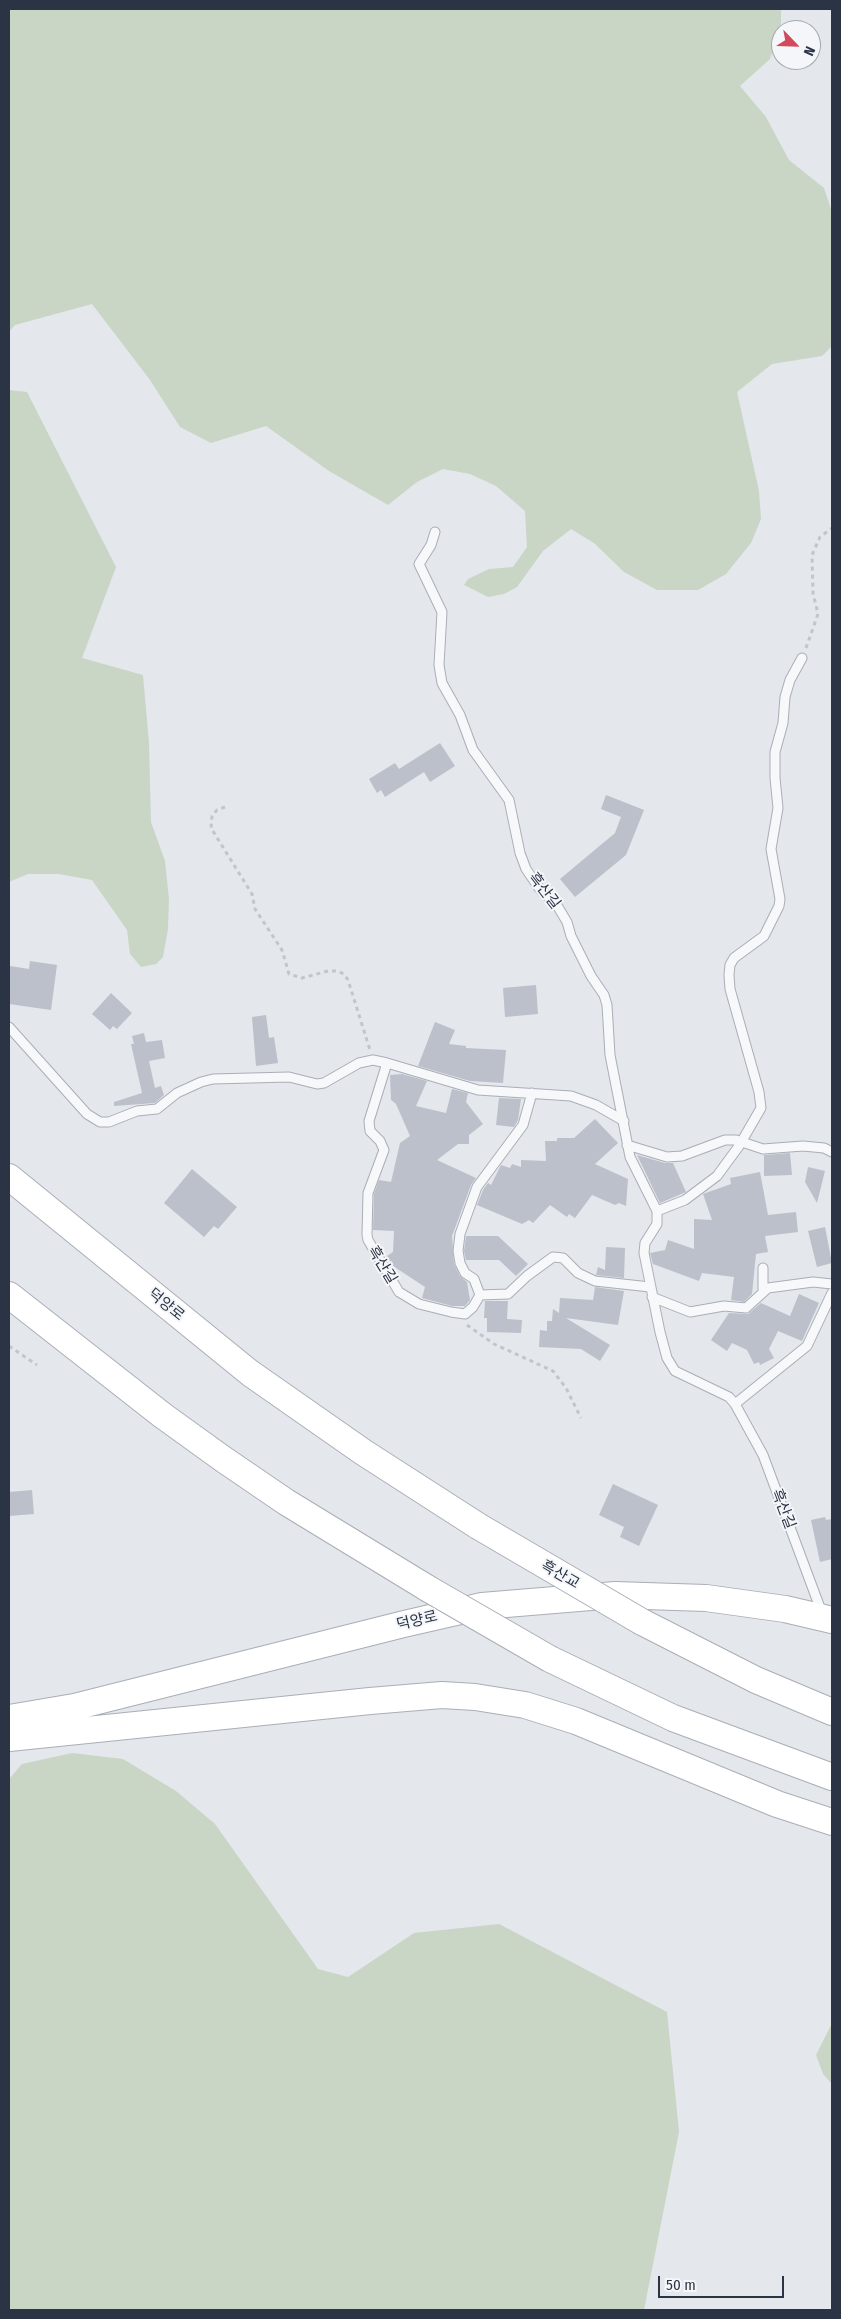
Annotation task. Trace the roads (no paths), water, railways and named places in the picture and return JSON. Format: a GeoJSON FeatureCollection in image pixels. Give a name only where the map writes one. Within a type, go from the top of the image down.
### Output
{"type":"FeatureCollection","features":[{"type":"Feature","properties":{"kind":"main road","name":"덕양로"},"geometry":{"type":"LineString","coordinates":[[9,1177],[250,1373],[363,1452],[478,1526]]}},
{"type":"Feature","properties":{"kind":"main road","name":"덕양로"},"geometry":{"type":"LineString","coordinates":[[9,1296],[162,1415],[223,1459],[286,1502],[427,1588],[550,1659],[673,1718],[832,1777]]}},
{"type":"Feature","properties":{"kind":"main road","name":"흑산교"},"geometry":{"type":"LineString","coordinates":[[478,1526],[642,1622],[756,1680],[832,1712]]}},
{"type":"Feature","properties":{"kind":"main road","name":"덕양로"},"geometry":{"type":"LineString","coordinates":[[9,1718],[74,1707],[394,1626],[482,1606],[615,1595],[706,1598],[785,1609],[828,1619]]}},
{"type":"Feature","properties":{"kind":"main road"},"geometry":{"type":"LineString","coordinates":[[9,1738],[379,1700],[442,1695],[475,1697],[525,1705],[576,1721],[778,1804],[832,1822]]}},
{"type":"Feature","properties":{"kind":"lane","name":"흑산길"},"geometry":{"type":"LineString","coordinates":[[435,532],[431,545],[419,564],[442,612],[439,665],[442,683],[460,715],[474,750],[509,800],[520,853],[526,868],[539,888],[558,908],[591,976],[604,995],[607,1005],[610,1055],[624,1121],[627,1145],[634,1168],[657,1211],[657,1224],[644,1247],[652,1297],[670,1365],[684,1376],[729,1397],[735,1404],[762,1455],[828,1619]]}},
{"type":"Feature","properties":{"kind":"lane"},"geometry":{"type":"LineString","coordinates":[[657,1211],[679,1204],[718,1176],[759,1114],[761,1102],[730,989],[730,965],[734,958],[764,936],[779,906],[780,900],[771,849],[778,808],[775,752],[783,723],[785,697],[790,680],[802,658]]}},
{"type":"Feature","properties":{"kind":"lane"},"geometry":{"type":"LineString","coordinates":[[9,1027],[87,1114],[100,1122],[109,1122],[137,1111],[158,1109],[177,1093],[200,1082],[289,1077],[317,1084],[324,1083],[359,1064],[373,1060],[478,1090],[578,1098],[624,1121]]}},
{"type":"Feature","properties":{"kind":"lane","name":"흑산길"},"geometry":{"type":"LineString","coordinates":[[387,1063],[369,1121],[370,1131],[380,1142],[384,1150],[370,1185],[367,1200],[368,1240],[399,1292],[419,1304],[465,1314],[473,1307],[480,1295]]}},
{"type":"Feature","properties":{"kind":"lane"},"geometry":{"type":"LineString","coordinates":[[532,1093],[523,1126],[477,1187],[460,1234],[458,1251],[460,1263],[465,1272],[474,1279],[480,1295],[508,1294],[526,1276],[553,1257],[563,1258],[578,1273],[595,1281],[650,1287]]}},
{"type":"Feature","properties":{"kind":"lane"},"geometry":{"type":"LineString","coordinates":[[627,1145],[660,1155],[676,1157],[725,1140],[741,1142],[764,1149],[803,1146],[824,1148],[832,1152]]}},
{"type":"Feature","properties":{"kind":"lane"},"geometry":{"type":"LineString","coordinates":[[763,1268],[763,1291]]}},
{"type":"Feature","properties":{"kind":"lane"},"geometry":{"type":"LineString","coordinates":[[652,1297],[690,1312],[724,1306],[746,1308],[763,1291],[775,1286],[813,1282],[832,1284]]}},
{"type":"Feature","properties":{"kind":"lane"},"geometry":{"type":"LineString","coordinates":[[735,1404],[807,1346],[832,1293]]}}]}
